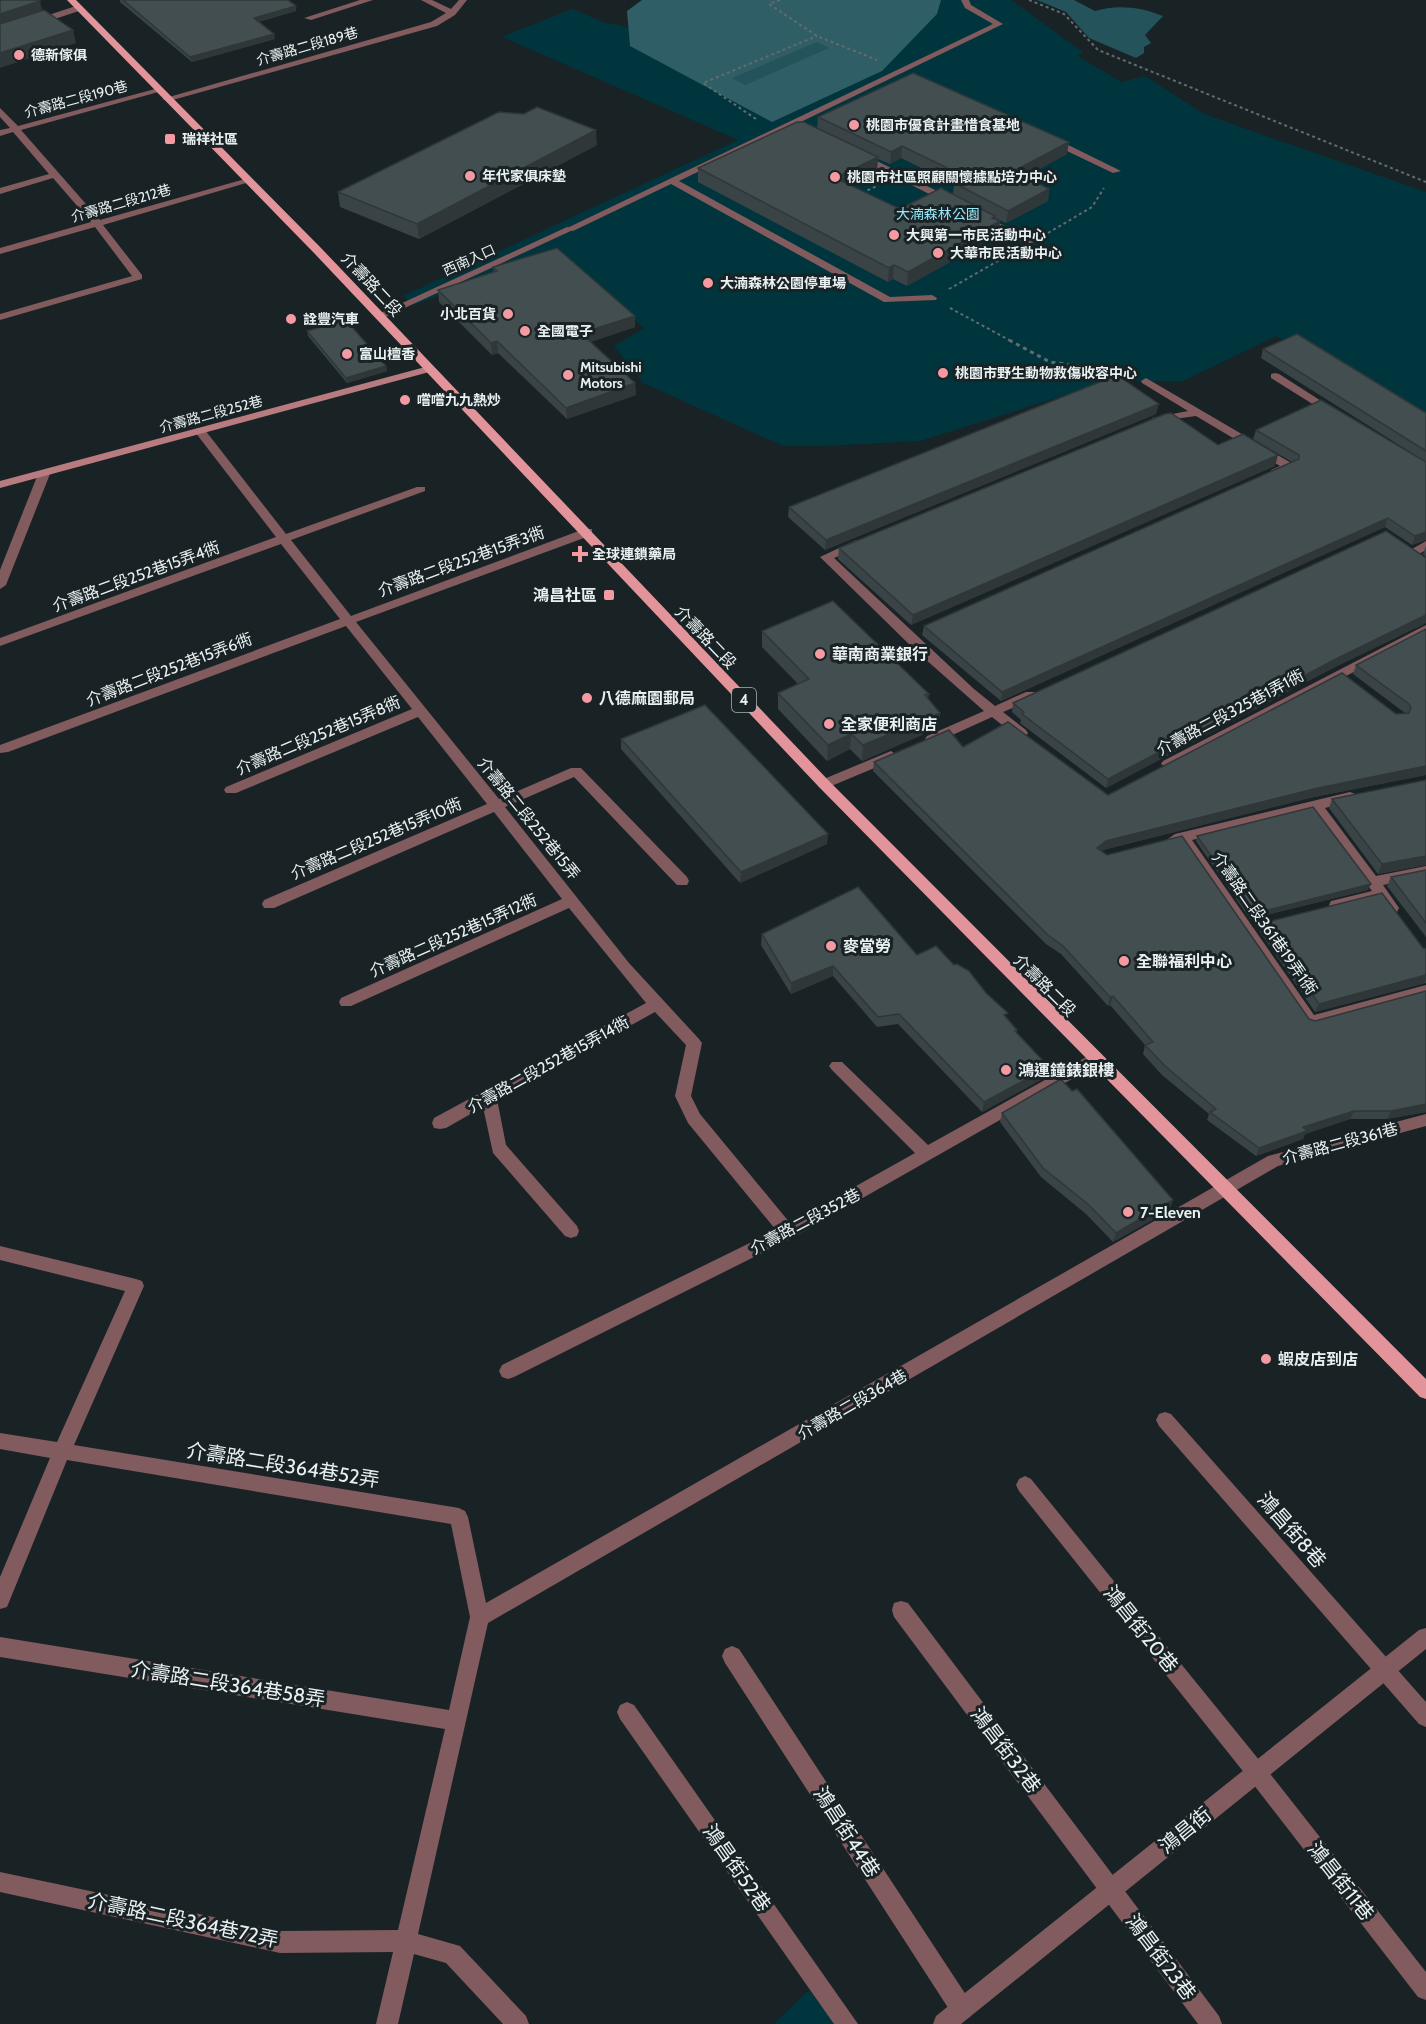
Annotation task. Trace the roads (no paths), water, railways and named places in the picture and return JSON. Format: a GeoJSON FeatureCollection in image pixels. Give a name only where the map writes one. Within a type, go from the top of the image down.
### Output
{"type":"FeatureCollection","features":[{"type":"Feature","properties":{"kind":"main road","name":"介壽路二段"},"geometry":{"type":"LineString","coordinates":[[75,4],[588,532],[637,588],[824,784],[1225,1191],[1426,1391]]}},
{"type":"Feature","properties":{"kind":"street"},"geometry":{"type":"LineString","coordinates":[[308,18],[369,0]]}},
{"type":"Feature","properties":{"kind":"street"},"geometry":{"type":"LineString","coordinates":[[425,0],[452,13],[463,0]]}},
{"type":"Feature","properties":{"kind":"street","name":"西南入口"},"geometry":{"type":"LineString","coordinates":[[379,316],[672,181],[999,24],[968,6],[965,0]]}},
{"type":"Feature","properties":{"kind":"street"},"geometry":{"type":"LineString","coordinates":[[0,34],[75,4]]}},
{"type":"Feature","properties":{"kind":"street","name":"介壽路二段189巷"},"geometry":{"type":"LineString","coordinates":[[162,95],[434,24],[452,13]]}},
{"type":"Feature","properties":{"kind":"street"},"geometry":{"type":"LineString","coordinates":[[902,70],[913,75]]}},
{"type":"Feature","properties":{"kind":"street","name":"介壽路二段190巷"},"geometry":{"type":"LineString","coordinates":[[0,132],[162,95]]}},
{"type":"Feature","properties":{"kind":"street"},"geometry":{"type":"LineString","coordinates":[[0,111],[97,224],[138,277],[0,317]]}},
{"type":"Feature","properties":{"kind":"street"},"geometry":{"type":"LineString","coordinates":[[791,123],[801,128]]}},
{"type":"Feature","properties":{"kind":"street"},"geometry":{"type":"LineString","coordinates":[[1036,132],[1116,171]]}},
{"type":"Feature","properties":{"kind":"street"},"geometry":{"type":"LineString","coordinates":[[852,152],[960,206]]}},
{"type":"Feature","properties":{"kind":"street"},"geometry":{"type":"LineString","coordinates":[[0,191],[55,176]]}},
{"type":"Feature","properties":{"kind":"street","name":"介壽路二段212巷"},"geometry":{"type":"LineString","coordinates":[[0,251],[249,181]]}},
{"type":"Feature","properties":{"kind":"street"},"geometry":{"type":"LineString","coordinates":[[672,181],[888,300],[932,298]]}},
{"type":"Feature","properties":{"kind":"street"},"geometry":{"type":"LineString","coordinates":[[970,212],[1030,242]]}},
{"type":"Feature","properties":{"kind":"street","name":"介壽路二段252巷"},"geometry":{"type":"LineString","coordinates":[[0,485],[429,369]]}},
{"type":"Feature","properties":{"kind":"street"},"geometry":{"type":"LineString","coordinates":[[1275,376],[1341,418]]}},
{"type":"Feature","properties":{"kind":"street"},"geometry":{"type":"LineString","coordinates":[[1146,381],[1289,466],[1267,476]]}},
{"type":"Feature","properties":{"kind":"street"},"geometry":{"type":"LineString","coordinates":[[1148,423],[1198,412]]}},
{"type":"Feature","properties":{"kind":"street","name":"介壽路二段252巷15弄"},"geometry":{"type":"LineString","coordinates":[[201,432],[283,540],[655,1005],[694,1043],[683,1096],[694,1118],[788,1232]]}},
{"type":"Feature","properties":{"kind":"street"},"geometry":{"type":"LineString","coordinates":[[0,585],[44,474]]}},
{"type":"Feature","properties":{"kind":"street","name":"介壽路二段252巷15弄4衖"},"geometry":{"type":"LineString","coordinates":[[0,642],[421,489]]}},
{"type":"Feature","properties":{"kind":"street","name":"介壽路二段252巷15弄3衖"},"geometry":{"type":"LineString","coordinates":[[347,620],[588,532]]}},
{"type":"Feature","properties":{"kind":"street"},"geometry":{"type":"LineString","coordinates":[[869,539],[826,557],[913,632],[994,712],[1031,741]]}},
{"type":"Feature","properties":{"kind":"street"},"geometry":{"type":"LineString","coordinates":[[1426,545],[1406,550],[1426,565]]}},
{"type":"Feature","properties":{"kind":"street","name":"介壽路二段252巷15弄6衖"},"geometry":{"type":"LineString","coordinates":[[3,749],[347,620]]}},
{"type":"Feature","properties":{"kind":"street","name":"介壽路二段325巷1弄1衖"},"geometry":{"type":"LineString","coordinates":[[1156,770],[1426,629]]}},
{"type":"Feature","properties":{"kind":"street"},"geometry":{"type":"LineString","coordinates":[[1339,673],[1356,686]]}},
{"type":"Feature","properties":{"kind":"street"},"geometry":{"type":"LineString","coordinates":[[920,744],[1048,687]]}},
{"type":"Feature","properties":{"kind":"street","name":"介壽路二段252巷15弄8衖"},"geometry":{"type":"LineString","coordinates":[[231,790],[419,711]]}},
{"type":"Feature","properties":{"kind":"street"},"geometry":{"type":"LineString","coordinates":[[824,784],[898,753]]}},
{"type":"Feature","properties":{"kind":"street","name":"介壽路二段252巷15弄10衖"},"geometry":{"type":"LineString","coordinates":[[269,904],[576,771],[682,881]]}},
{"type":"Feature","properties":{"kind":"street"},"geometry":{"type":"LineString","coordinates":[[1160,842],[1360,795]]}},
{"type":"Feature","properties":{"kind":"street"},"geometry":{"type":"LineString","coordinates":[[1315,804],[1400,919]]}},
{"type":"Feature","properties":{"kind":"street","name":"介壽路二段361巷19弄1衖"},"geometry":{"type":"LineString","coordinates":[[1183,837],[1251,927],[1311,1022],[1426,990]]}},
{"type":"Feature","properties":{"kind":"street"},"geometry":{"type":"LineString","coordinates":[[1324,908],[1426,871]]}},
{"type":"Feature","properties":{"kind":"street","name":"介壽路二段252巷15弄12衖"},"geometry":{"type":"LineString","coordinates":[[346,1002],[573,900]]}},
{"type":"Feature","properties":{"kind":"street","name":"介壽路二段252巷15弄14衖"},"geometry":{"type":"LineString","coordinates":[[440,1123],[655,1005]]}},
{"type":"Feature","properties":{"kind":"street","name":"介壽路二段352巷"},"geometry":{"type":"LineString","coordinates":[[508,1371],[788,1232],[1095,1059]]}},
{"type":"Feature","properties":{"kind":"street"},"geometry":{"type":"LineString","coordinates":[[837,1066],[927,1154]]}},
{"type":"Feature","properties":{"kind":"street"},"geometry":{"type":"LineString","coordinates":[[489,1097],[498,1148],[571,1231]]}},
{"type":"Feature","properties":{"kind":"street","name":"介壽路二段361巷"},"geometry":{"type":"LineString","coordinates":[[1225,1191],[1274,1161],[1426,1120]]}},
{"type":"Feature","properties":{"kind":"street","name":"介壽路二段364巷"},"geometry":{"type":"LineString","coordinates":[[480,1617],[1225,1191]]}},
{"type":"Feature","properties":{"kind":"street"},"geometry":{"type":"LineString","coordinates":[[0,1253],[136,1286],[62,1451],[0,1600]]}},
{"type":"Feature","properties":{"kind":"street","name":"鴻昌街8巷"},"geometry":{"type":"LineString","coordinates":[[1165,1420],[1426,1717]]}},
{"type":"Feature","properties":{"kind":"street","name":"介壽路二段364巷52弄"},"geometry":{"type":"LineString","coordinates":[[0,1441],[459,1517],[480,1617]]}},
{"type":"Feature","properties":{"kind":"street","name":"鴻昌街20巷"},"geometry":{"type":"LineString","coordinates":[[1025,1485],[1257,1773]]}},
{"type":"Feature","properties":{"kind":"street","name":"鴻昌街32巷"},"geometry":{"type":"LineString","coordinates":[[901,1610],[1111,1890]]}},
{"type":"Feature","properties":{"kind":"street"},"geometry":{"type":"LineString","coordinates":[[387,2024],[404,1941],[480,1617]]}},
{"type":"Feature","properties":{"kind":"street","name":"鴻昌街"},"geometry":{"type":"LineString","coordinates":[[944,2024],[1426,1637]]}},
{"type":"Feature","properties":{"kind":"street","name":"介壽路二段364巷58弄"},"geometry":{"type":"LineString","coordinates":[[0,1647],[455,1721]]}},
{"type":"Feature","properties":{"kind":"street","name":"鴻昌街44巷"},"geometry":{"type":"LineString","coordinates":[[732,1656],[962,2008]]}},
{"type":"Feature","properties":{"kind":"street","name":"鴻昌街52巷"},"geometry":{"type":"LineString","coordinates":[[627,1712],[847,2024]]}},
{"type":"Feature","properties":{"kind":"street","name":"鴻昌街11巷"},"geometry":{"type":"LineString","coordinates":[[1257,1773],[1426,1989]]}},
{"type":"Feature","properties":{"kind":"street","name":"介壽路二段364巷72弄"},"geometry":{"type":"LineString","coordinates":[[0,1882],[280,1942],[404,1941],[452,1954],[518,2024]]}},
{"type":"Feature","properties":{"kind":"street","name":"鴻昌街23巷"},"geometry":{"type":"LineString","coordinates":[[1111,1890],[1211,2024]]}},
{"type":"Feature","properties":{"kind":"place","name":"德新傢俱"},"geometry":{"type":"Point","coordinates":[19,55]}},
{"type":"Feature","properties":{"kind":"place","name":"桃園市優食計畫惜食基地"},"geometry":{"type":"Point","coordinates":[854,125]}},
{"type":"Feature","properties":{"kind":"place","name":"瑞祥社區"},"geometry":{"type":"Point","coordinates":[170,139]}},
{"type":"Feature","properties":{"kind":"place","name":"年代家俱床墊"},"geometry":{"type":"Point","coordinates":[470,176]}},
{"type":"Feature","properties":{"kind":"place","name":"桃園市社區照顧關懷據點培力中心"},"geometry":{"type":"Point","coordinates":[835,177]}},
{"type":"Feature","properties":{"kind":"place","name":"大興第一市民活動中心"},"geometry":{"type":"Point","coordinates":[894,235]}},
{"type":"Feature","properties":{"kind":"place","name":"大華市民活動中心"},"geometry":{"type":"Point","coordinates":[938,253]}},
{"type":"Feature","properties":{"kind":"place","name":"大湳森林公園停車場"},"geometry":{"type":"Point","coordinates":[708,283]}},
{"type":"Feature","properties":{"kind":"place","name":"小北百貨"},"geometry":{"type":"Point","coordinates":[508,314]}},
{"type":"Feature","properties":{"kind":"place","name":"詮豐汽車"},"geometry":{"type":"Point","coordinates":[291,319]}},
{"type":"Feature","properties":{"kind":"place","name":"全國電子"},"geometry":{"type":"Point","coordinates":[525,331]}},
{"type":"Feature","properties":{"kind":"place","name":"富山檀香"},"geometry":{"type":"Point","coordinates":[347,354]}},
{"type":"Feature","properties":{"kind":"place","name":"桃園市野生動物救傷收容中心"},"geometry":{"type":"Point","coordinates":[943,373]}},
{"type":"Feature","properties":{"kind":"place","name":"Mitsubishi Motors"},"geometry":{"type":"Point","coordinates":[568,375]}},
{"type":"Feature","properties":{"kind":"place","name":"嚐嚐九九熱炒"},"geometry":{"type":"Point","coordinates":[405,400]}},
{"type":"Feature","properties":{"kind":"place","name":"全球連鎖藥局"},"geometry":{"type":"Point","coordinates":[580,554]}},
{"type":"Feature","properties":{"kind":"place","name":"鴻昌社區"},"geometry":{"type":"Point","coordinates":[609,595]}},
{"type":"Feature","properties":{"kind":"place","name":"華南商業銀行"},"geometry":{"type":"Point","coordinates":[820,654]}},
{"type":"Feature","properties":{"kind":"place","name":"八德麻園郵局"},"geometry":{"type":"Point","coordinates":[587,698]}},
{"type":"Feature","properties":{"kind":"place","name":"全家便利商店"},"geometry":{"type":"Point","coordinates":[829,724]}},
{"type":"Feature","properties":{"kind":"place","name":"麥當勞"},"geometry":{"type":"Point","coordinates":[831,946]}},
{"type":"Feature","properties":{"kind":"place","name":"全聯福利中心"},"geometry":{"type":"Point","coordinates":[1124,961]}},
{"type":"Feature","properties":{"kind":"place","name":"鴻運鐘錶銀樓"},"geometry":{"type":"Point","coordinates":[1006,1070]}},
{"type":"Feature","properties":{"kind":"place","name":"7-Eleven"},"geometry":{"type":"Point","coordinates":[1128,1212]}},
{"type":"Feature","properties":{"kind":"place","name":"蝦皮店到店"},"geometry":{"type":"Point","coordinates":[1266,1359]}},
{"type":"Feature","properties":{"kind":"park label","name":"大湳森林公園"},"geometry":{"type":"Point","coordinates":[938,214]}}]}
